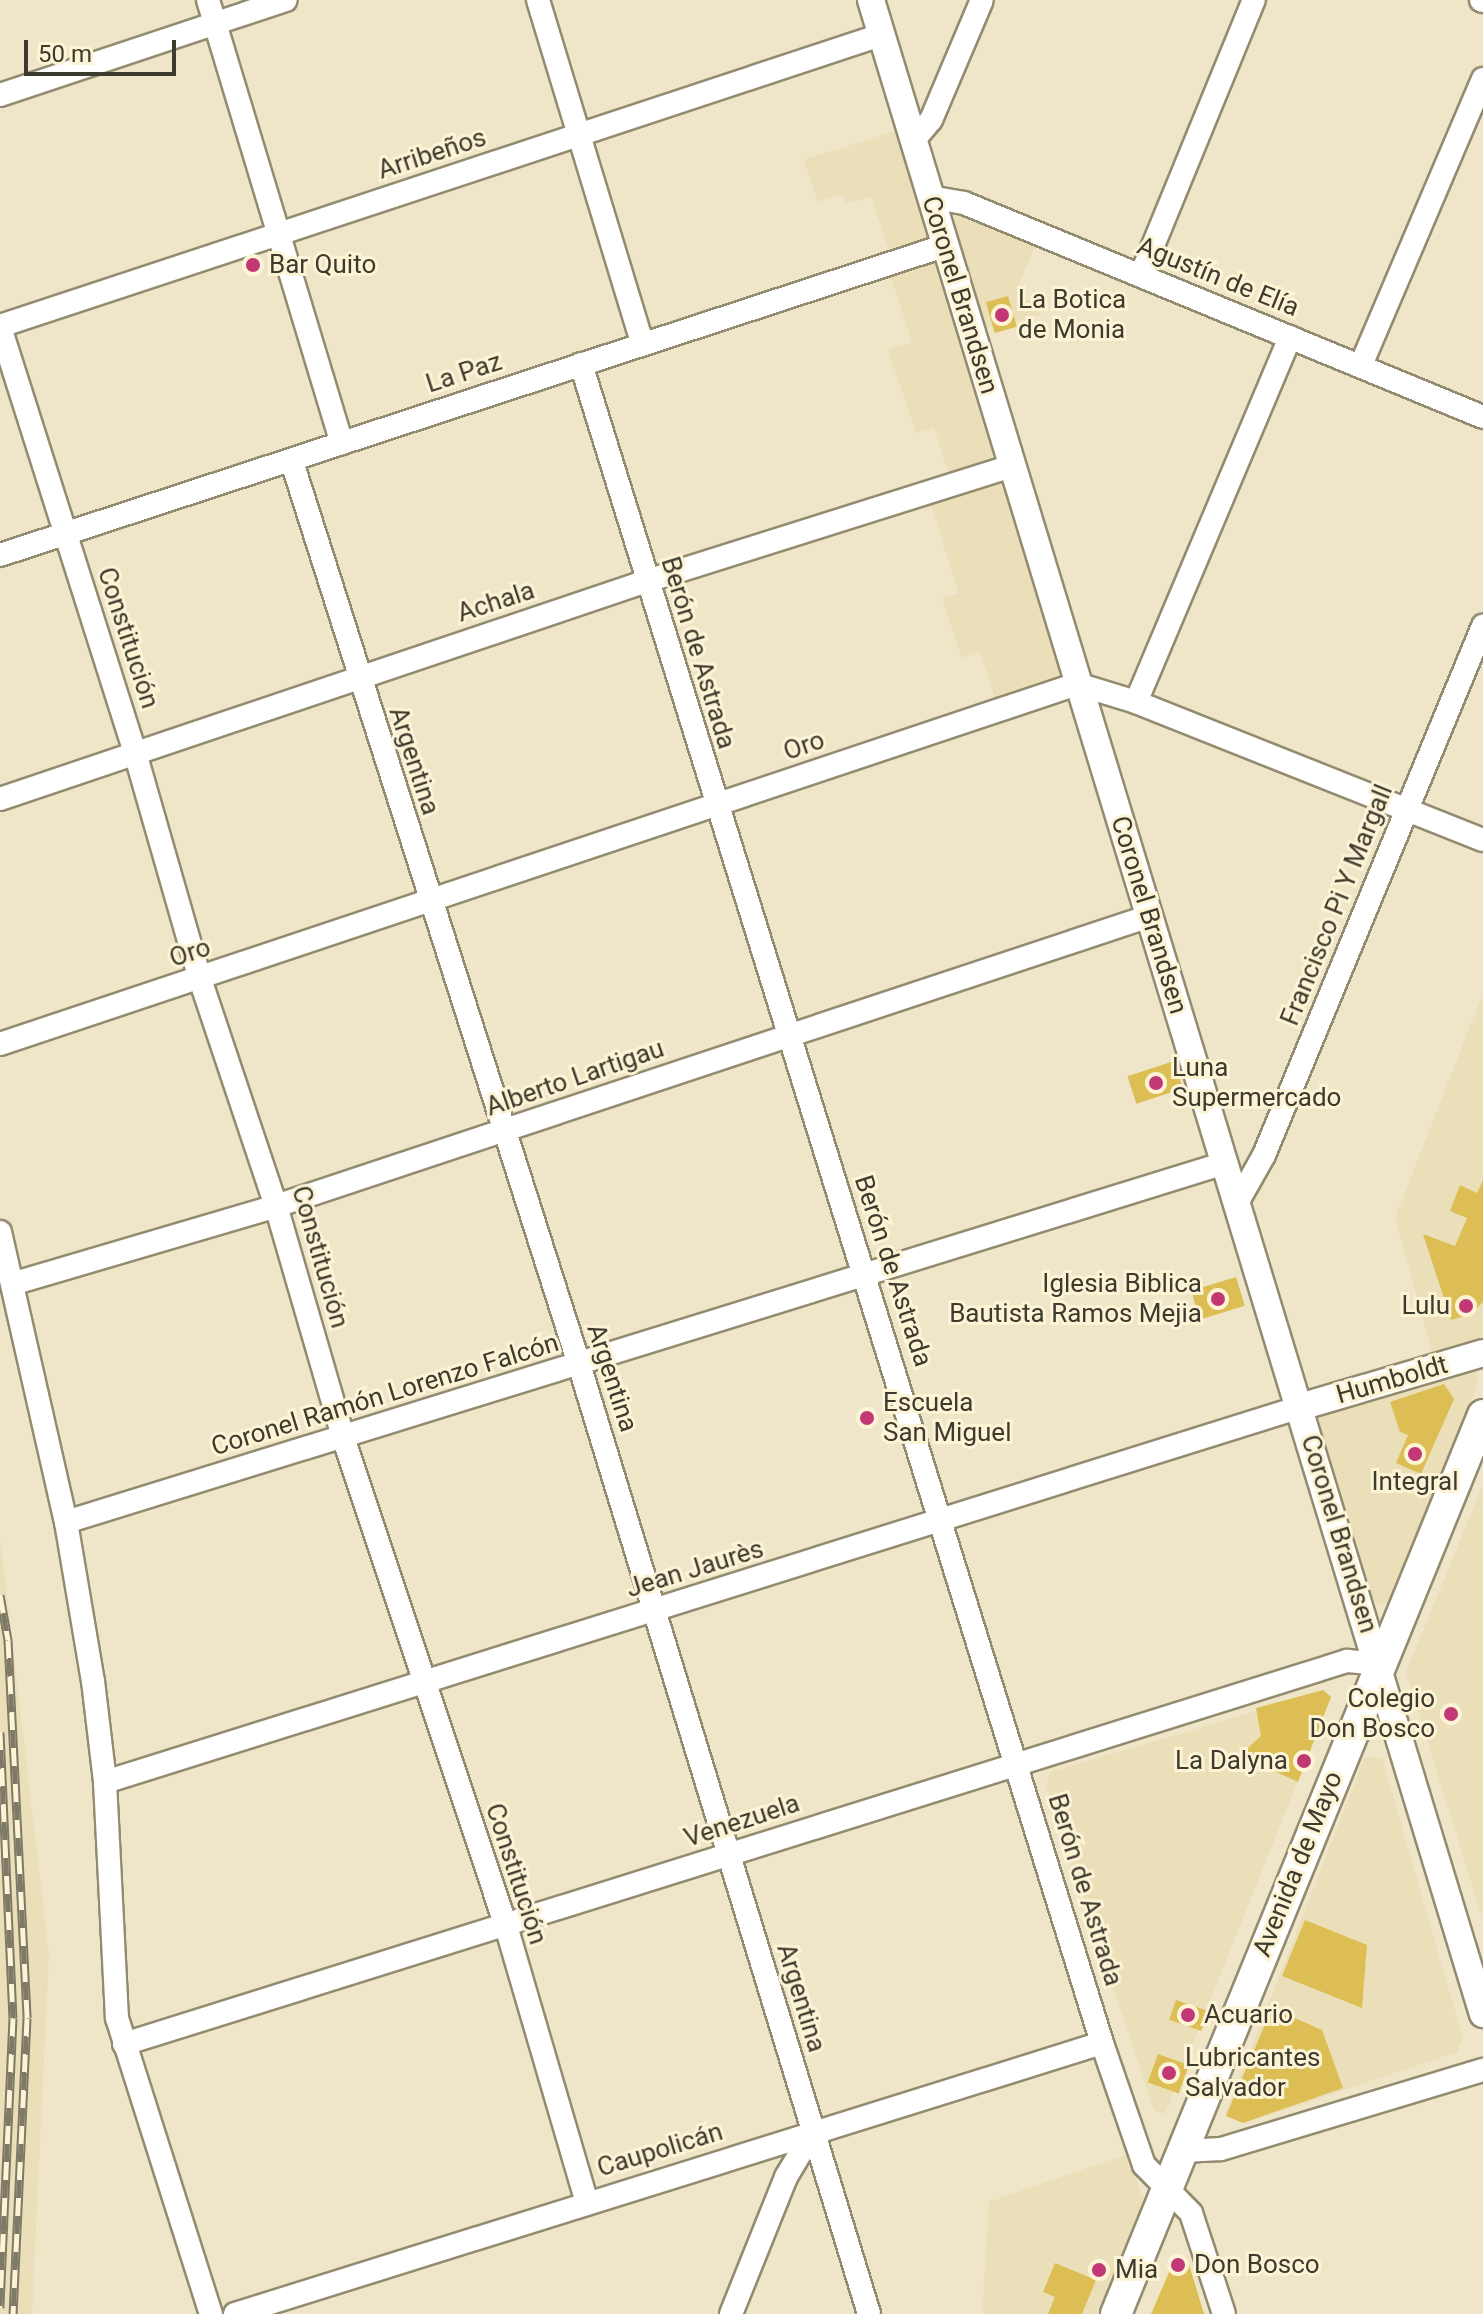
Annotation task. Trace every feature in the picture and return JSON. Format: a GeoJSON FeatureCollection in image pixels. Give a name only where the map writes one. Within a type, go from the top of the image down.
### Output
{"type":"FeatureCollection","features":[{"type":"Feature","properties":{"kind":"main road","name":"Avenida de Mayo"},"geometry":{"type":"LineString","coordinates":[[1116,2314],[1483,1415]]}},
{"type":"Feature","properties":{"kind":"street"},"geometry":{"type":"LineString","coordinates":[[208,0],[342,443]]}},
{"type":"Feature","properties":{"kind":"street"},"geometry":{"type":"LineString","coordinates":[[0,95],[286,0]]}},
{"type":"Feature","properties":{"kind":"street"},"geometry":{"type":"LineString","coordinates":[[538,0],[642,342]]}},
{"type":"Feature","properties":{"kind":"street","name":"Coronel Brandsen"},"geometry":{"type":"LineString","coordinates":[[871,0],[1483,2014]]}},
{"type":"Feature","properties":{"kind":"street"},"geometry":{"type":"LineString","coordinates":[[914,140],[931,120],[982,0]]}},
{"type":"Feature","properties":{"kind":"street"},"geometry":{"type":"LineString","coordinates":[[1141,275],[1254,0]]}},
{"type":"Feature","properties":{"kind":"street","name":"Arribeños"},"geometry":{"type":"LineString","coordinates":[[0,327],[881,35]]}},
{"type":"Feature","properties":{"kind":"street"},"geometry":{"type":"LineString","coordinates":[[1361,365],[1483,79]]}},
{"type":"Feature","properties":{"kind":"street","name":"Agustín de Elía"},"geometry":{"type":"LineString","coordinates":[[930,197],[964,203],[1483,417]]}},
{"type":"Feature","properties":{"kind":"street","name":"La Paz"},"geometry":{"type":"LineString","coordinates":[[0,555],[292,462],[642,342],[947,245]]}},
{"type":"Feature","properties":{"kind":"street","name":"Constitución"},"geometry":{"type":"LineString","coordinates":[[0,327],[136,756],[200,979],[276,1206],[343,1437],[506,1926],[587,2203]]}},
{"type":"Feature","properties":{"kind":"street"},"geometry":{"type":"LineString","coordinates":[[1136,702],[1290,337]]}},
{"type":"Feature","properties":{"kind":"street","name":"Berón de Astrada"},"geometry":{"type":"LineString","coordinates":[[581,364],[1102,2043],[1144,2165],[1191,2213],[1224,2314]]}},
{"type":"Feature","properties":{"kind":"street","name":"Argentina"},"geometry":{"type":"LineString","coordinates":[[292,462],[502,1132],[579,1364],[869,2314]]}},
{"type":"Feature","properties":{"kind":"street","name":"Achala"},"geometry":{"type":"LineString","coordinates":[[0,799],[136,756],[358,677],[647,581],[1012,466]]}},
{"type":"Feature","properties":{"kind":"street","name":"Francisco Pi Y Margall"},"geometry":{"type":"LineString","coordinates":[[1237,1203],[1264,1155],[1483,626]]}},
{"type":"Feature","properties":{"kind":"street"},"geometry":{"type":"LineString","coordinates":[[1077,684],[1136,702],[1483,840]]}},
{"type":"Feature","properties":{"kind":"street","name":"Oro"},"geometry":{"type":"LineString","coordinates":[[0,1044],[1077,684]]}},
{"type":"Feature","properties":{"kind":"street","name":"Alberto Lartigau"},"geometry":{"type":"LineString","coordinates":[[15,1283],[276,1206],[1150,916]]}},
{"type":"Feature","properties":{"kind":"street","name":"Coronel Ramón Lorenzo Falcón"},"geometry":{"type":"LineString","coordinates":[[66,1522],[1225,1163]]}},
{"type":"Feature","properties":{"kind":"street"},"geometry":{"type":"LineString","coordinates":[[0,1232],[15,1283],[66,1522],[105,1782],[115,2006],[124,2044],[211,2314]]}},
{"type":"Feature","properties":{"kind":"street","name":"Humboldt"},"geometry":{"type":"LineString","coordinates":[[1300,1407],[1483,1353]]}},
{"type":"Feature","properties":{"kind":"street","name":"Jean Jaurès"},"geometry":{"type":"LineString","coordinates":[[105,1782],[422,1681],[655,1612],[1300,1407]]}},
{"type":"Feature","properties":{"kind":"street","name":"Venezuela"},"geometry":{"type":"LineString","coordinates":[[124,2044],[1347,1661],[1379,1664]]}},
{"type":"Feature","properties":{"kind":"street","name":"Caupolicán"},"geometry":{"type":"LineString","coordinates":[[235,2314],[1102,2043]]}},
{"type":"Feature","properties":{"kind":"street"},"geometry":{"type":"LineString","coordinates":[[1183,2151],[1221,2149],[1483,2070]]}},
{"type":"Feature","properties":{"kind":"street"},"geometry":{"type":"LineString","coordinates":[[731,2314],[786,2177],[813,2132]]}},
{"type":"Feature","properties":{"kind":"shaded area"},"geometry":{"type":"Polygon","coordinates":[[[897,130],[930,233],[924,242],[890,253],[871,196],[846,204],[842,194],[818,202],[804,160],[897,130]]]}},
{"type":"Feature","properties":{"kind":"shaded area"},"geometry":{"type":"Polygon","coordinates":[[[961,212],[1037,242],[1017,289],[1042,315],[982,329],[951,221],[961,212]]]}},
{"type":"Feature","properties":{"kind":"shaded area"},"geometry":{"type":"Polygon","coordinates":[[[930,261],[942,269],[995,452],[988,461],[949,474],[934,428],[916,433],[888,350],[912,342],[889,272],[930,261]]]}},
{"type":"Feature","properties":{"kind":"shaded area"},"geometry":{"type":"Polygon","coordinates":[[[998,480],[1004,482],[1061,667],[1056,680],[996,701],[980,653],[962,658],[942,599],[959,593],[929,500],[998,480]]]}},
{"type":"Feature","properties":{"kind":"shaded area"},"geometry":{"type":"Polygon","coordinates":[[[1483,993],[1483,1341],[1434,1358],[1395,1218],[1483,993]]]}},
{"type":"Feature","properties":{"kind":"shaded area"},"geometry":{"type":"Polygon","coordinates":[[[1469,1367],[1477,1372],[1477,1386],[1390,1600],[1379,1606],[1368,1595],[1314,1419],[1469,1367]]]}},
{"type":"Feature","properties":{"kind":"shaded area","name":"Colegio Don Bosco"},"geometry":{"type":"Polygon","coordinates":[[[1483,1484],[1483,1921],[1406,1672],[1483,1484]]]}},
{"type":"Feature","properties":{"kind":"shaded area"},"geometry":{"type":"Polygon","coordinates":[[[0,1537],[49,1954],[32,2314],[0,2314],[0,1537]]]}},
{"type":"Feature","properties":{"kind":"shaded area"},"geometry":{"type":"Polygon","coordinates":[[[1325,1691],[1331,1698],[1165,2114],[1154,2111],[1046,1785],[1050,1772],[1325,1691]]]}},
{"type":"Feature","properties":{"kind":"shaded area"},"geometry":{"type":"Polygon","coordinates":[[[1365,1757],[1382,1758],[1463,2038],[1457,2052],[1245,2123],[1225,2114],[1365,1757]]]}},
{"type":"Feature","properties":{"kind":"shaded area"},"geometry":{"type":"Polygon","coordinates":[[[1130,2153],[1144,2207],[1102,2314],[982,2314],[989,2202],[1130,2153]]]}},
{"type":"Feature","properties":{"kind":"building","name":"La Botica de Monia"},"geometry":{"type":"Polygon","coordinates":[[[1008,296],[1017,327],[995,333],[986,302],[1008,296]]]}},
{"type":"Feature","properties":{"kind":"building","name":"Luna Supermercado"},"geometry":{"type":"Polygon","coordinates":[[[1174,1061],[1183,1089],[1136,1104],[1127,1076],[1174,1061]]]}},
{"type":"Feature","properties":{"kind":"building"},"geometry":{"type":"Polygon","coordinates":[[[1483,1180],[1483,1302],[1471,1314],[1451,1320],[1423,1234],[1455,1246],[1467,1218],[1450,1211],[1460,1185],[1477,1193],[1483,1180]]]}},
{"type":"Feature","properties":{"kind":"building","name":"Iglesia Biblica Bautista Ramos Mejia"},"geometry":{"type":"Polygon","coordinates":[[[1236,1277],[1245,1306],[1200,1319],[1191,1291],[1236,1277]]]}},
{"type":"Feature","properties":{"kind":"building"},"geometry":{"type":"Polygon","coordinates":[[[1444,1384],[1454,1399],[1421,1474],[1396,1463],[1408,1435],[1400,1432],[1390,1402],[1444,1384]]]}},
{"type":"Feature","properties":{"kind":"building"},"geometry":{"type":"Polygon","coordinates":[[[1323,1690],[1331,1697],[1298,1782],[1240,1755],[1261,1736],[1256,1708],[1323,1690]]]}},
{"type":"Feature","properties":{"kind":"building"},"geometry":{"type":"Polygon","coordinates":[[[1305,1920],[1367,1945],[1362,2008],[1282,1976],[1305,1920]]]}},
{"type":"Feature","properties":{"kind":"building","name":"Acuario"},"geometry":{"type":"Polygon","coordinates":[[[1176,2000],[1208,2011],[1201,2031],[1169,2020],[1176,2000]]]}},
{"type":"Feature","properties":{"kind":"building"},"geometry":{"type":"Polygon","coordinates":[[[1272,2008],[1322,2030],[1343,2088],[1243,2123],[1226,2116],[1272,2008]]]}},
{"type":"Feature","properties":{"kind":"building","name":"Lubricantes Salvador"},"geometry":{"type":"Polygon","coordinates":[[[1158,2054],[1189,2065],[1179,2093],[1148,2082],[1158,2054]]]}},
{"type":"Feature","properties":{"kind":"building"},"geometry":{"type":"Polygon","coordinates":[[[1176,2256],[1187,2258],[1204,2314],[1151,2314],[1176,2256]]]}},
{"type":"Feature","properties":{"kind":"building"},"geometry":{"type":"Polygon","coordinates":[[[1055,2263],[1096,2280],[1082,2314],[1048,2314],[1055,2297],[1043,2292],[1055,2263]]]}},
{"type":"Feature","properties":{"kind":"railway"},"geometry":{"type":"LineString","coordinates":[[0,1595],[8,1640],[27,2018],[13,2314]]}},
{"type":"Feature","properties":{"kind":"railway"},"geometry":{"type":"LineString","coordinates":[[0,1732],[13,2018],[0,2308]]}},
{"type":"Feature","properties":{"kind":"place","name":"Bar Quito"},"geometry":{"type":"Point","coordinates":[253,265]}},
{"type":"Feature","properties":{"kind":"place","name":"La Botica de Monia"},"geometry":{"type":"Point","coordinates":[1002,315]}},
{"type":"Feature","properties":{"kind":"place","name":"Luna Supermercado"},"geometry":{"type":"Point","coordinates":[1156,1083]}},
{"type":"Feature","properties":{"kind":"place","name":"Iglesia Biblica Bautista Ramos Mejia"},"geometry":{"type":"Point","coordinates":[1218,1299]}},
{"type":"Feature","properties":{"kind":"place","name":"Lulu"},"geometry":{"type":"Point","coordinates":[1466,1306]}},
{"type":"Feature","properties":{"kind":"place","name":"Escuela San Miguel"},"geometry":{"type":"Point","coordinates":[867,1418]}},
{"type":"Feature","properties":{"kind":"place","name":"Integral"},"geometry":{"type":"Point","coordinates":[1415,1454]}},
{"type":"Feature","properties":{"kind":"place","name":"Colegio Don Bosco"},"geometry":{"type":"Point","coordinates":[1451,1714]}},
{"type":"Feature","properties":{"kind":"place","name":"La Dalyna"},"geometry":{"type":"Point","coordinates":[1304,1761]}},
{"type":"Feature","properties":{"kind":"place","name":"Acuario"},"geometry":{"type":"Point","coordinates":[1188,2015]}},
{"type":"Feature","properties":{"kind":"place","name":"Lubricantes Salvador"},"geometry":{"type":"Point","coordinates":[1169,2073]}},
{"type":"Feature","properties":{"kind":"place","name":"Don Bosco"},"geometry":{"type":"Point","coordinates":[1178,2265]}},
{"type":"Feature","properties":{"kind":"place","name":"Mia"},"geometry":{"type":"Point","coordinates":[1099,2270]}}]}
